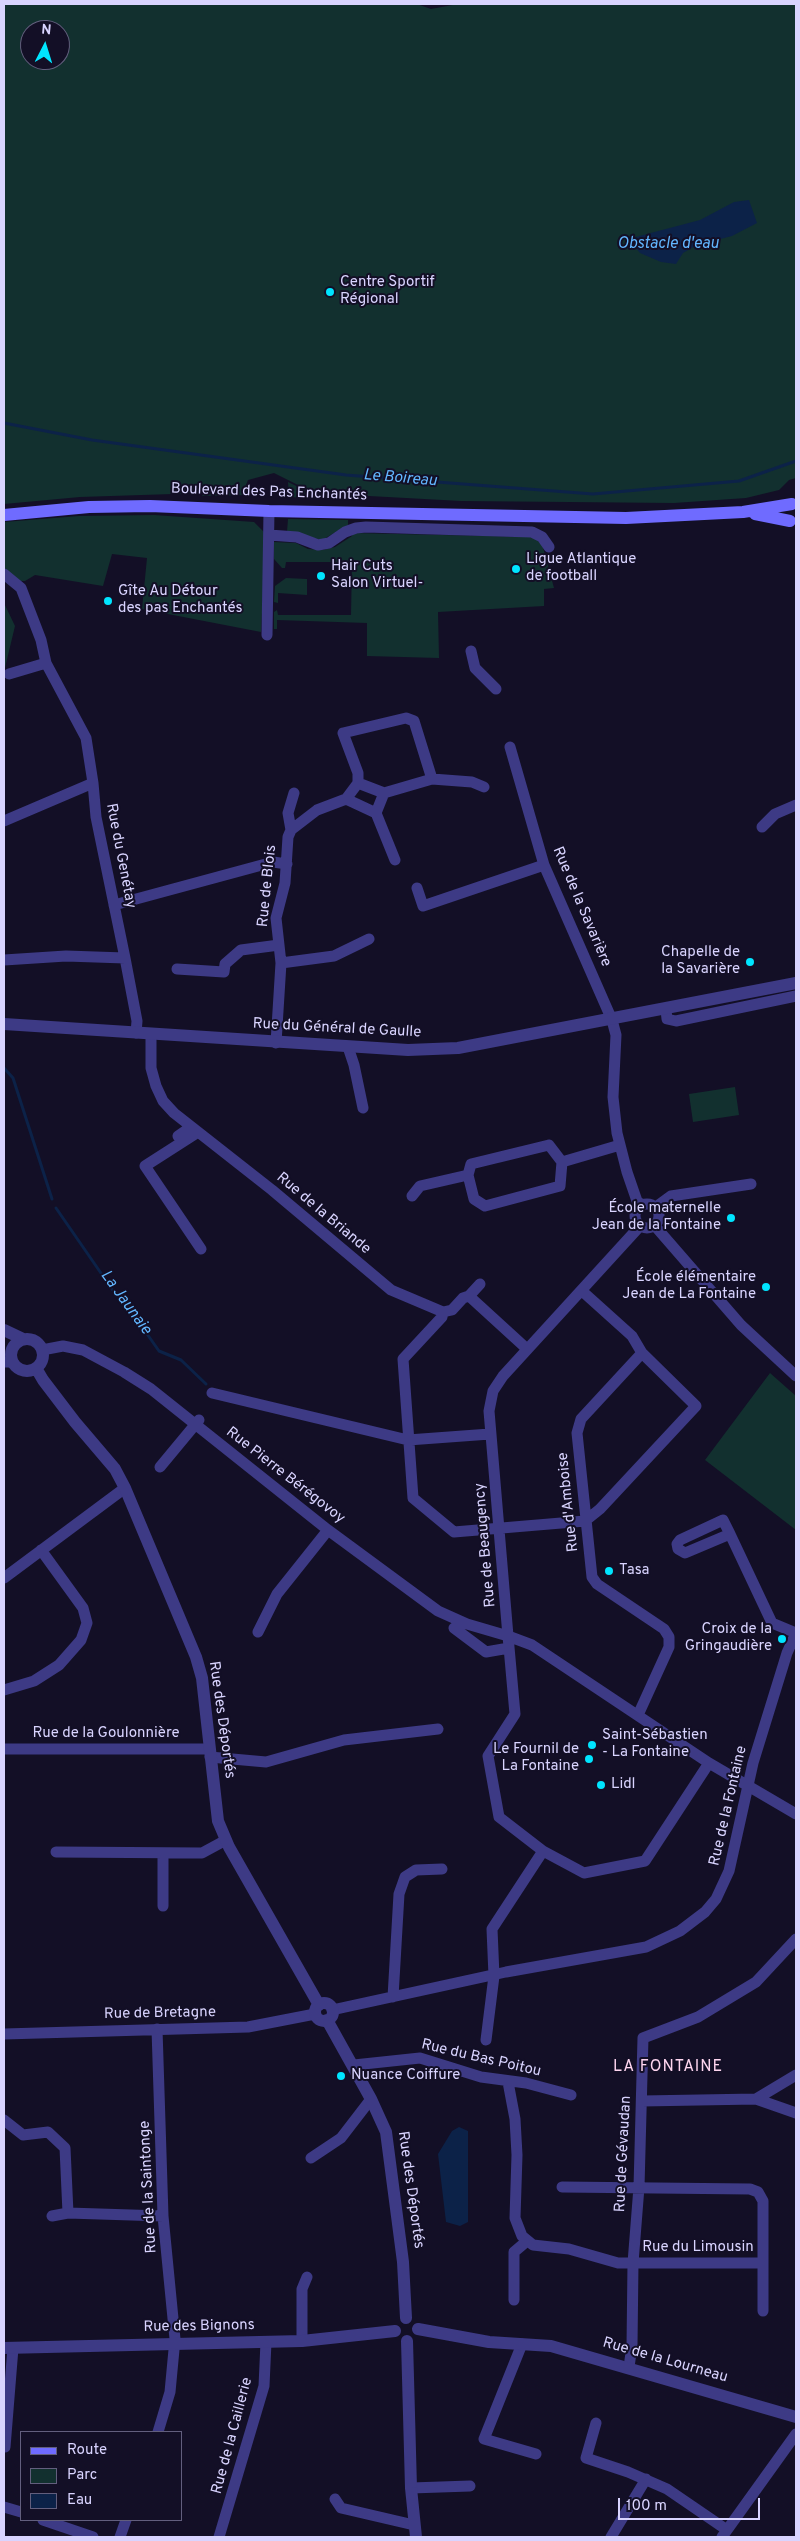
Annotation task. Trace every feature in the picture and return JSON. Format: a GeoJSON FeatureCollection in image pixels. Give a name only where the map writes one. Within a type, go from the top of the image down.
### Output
{"type":"FeatureCollection","features":[{"type":"Feature","properties":{"kind":"main road","name":"Boulevard des Pas Enchantés"},"geometry":{"type":"LineString","coordinates":[[4,516],[90,507],[199,506],[269,511],[626,518],[743,512],[794,502]]}},
{"type":"Feature","properties":{"kind":"main road"},"geometry":{"type":"LineString","coordinates":[[793,526],[794,502]]}},
{"type":"Feature","properties":{"kind":"main road","name":"Boulevard des Pas Enchantés"},"geometry":{"type":"LineString","coordinates":[[743,512],[793,526]]}},
{"type":"Feature","properties":{"kind":"street"},"geometry":{"type":"LineString","coordinates":[[267,635],[269,511]]}},
{"type":"Feature","properties":{"kind":"street","name":"Boulevard des Pas Enchantés"},"geometry":{"type":"LineString","coordinates":[[269,535],[297,537],[318,545],[329,543],[345,532],[366,528],[532,532],[542,537],[549,546]]}},
{"type":"Feature","properties":{"kind":"street","name":"Rue du Genétay"},"geometry":{"type":"LineString","coordinates":[[4,574],[21,588],[41,640],[46,663],[86,738],[96,817],[126,958],[137,1021],[136,1033]]}},
{"type":"Feature","properties":{"kind":"street"},"geometry":{"type":"LineString","coordinates":[[471,651],[474,668],[496,689]]}},
{"type":"Feature","properties":{"kind":"street"},"geometry":{"type":"LineString","coordinates":[[9,674],[46,663]]}},
{"type":"Feature","properties":{"kind":"street"},"geometry":{"type":"LineString","coordinates":[[291,830],[317,810],[346,799],[358,783],[358,773],[343,734],[406,718],[414,721],[432,779]]}},
{"type":"Feature","properties":{"kind":"street","name":"Rue de la Savarière"},"geometry":{"type":"LineString","coordinates":[[510,747],[544,866],[612,1020],[616,1035],[613,1097],[620,1145],[637,1201],[642,1205]]}},
{"type":"Feature","properties":{"kind":"street"},"geometry":{"type":"LineString","coordinates":[[358,783],[384,793],[432,779],[472,782],[484,787]]}},
{"type":"Feature","properties":{"kind":"street"},"geometry":{"type":"LineString","coordinates":[[4,821],[93,783]]}},
{"type":"Feature","properties":{"kind":"street"},"geometry":{"type":"LineString","coordinates":[[376,813],[384,793]]}},
{"type":"Feature","properties":{"kind":"street","name":"Rue de Blois"},"geometry":{"type":"LineString","coordinates":[[276,1043],[282,963],[276,918],[287,864],[288,837],[291,830],[288,812],[294,794]]}},
{"type":"Feature","properties":{"kind":"street"},"geometry":{"type":"LineString","coordinates":[[346,799],[376,813],[395,860]]}},
{"type":"Feature","properties":{"kind":"street"},"geometry":{"type":"LineString","coordinates":[[762,827],[775,814],[796,805]]}},
{"type":"Feature","properties":{"kind":"street"},"geometry":{"type":"LineString","coordinates":[[114,905],[272,862],[287,864]]}},
{"type":"Feature","properties":{"kind":"street"},"geometry":{"type":"LineString","coordinates":[[417,888],[423,906],[544,866]]}},
{"type":"Feature","properties":{"kind":"street"},"geometry":{"type":"LineString","coordinates":[[282,963],[334,956],[369,939]]}},
{"type":"Feature","properties":{"kind":"street"},"geometry":{"type":"LineString","coordinates":[[177,969],[224,972],[225,964],[241,950],[279,945]]}},
{"type":"Feature","properties":{"kind":"street"},"geometry":{"type":"LineString","coordinates":[[4,960],[66,956],[126,958]]}},
{"type":"Feature","properties":{"kind":"street","name":"Rue du Général de Gaulle"},"geometry":{"type":"LineString","coordinates":[[4,1024],[348,1047],[408,1050],[458,1048],[666,1010],[796,983]]}},
{"type":"Feature","properties":{"kind":"street"},"geometry":{"type":"LineString","coordinates":[[666,1010],[667,1019],[676,1021],[796,996]]}},
{"type":"Feature","properties":{"kind":"street","name":"Rue de la Briande"},"geometry":{"type":"LineString","coordinates":[[151,1034],[150,1068],[163,1101],[194,1130],[272,1190],[391,1290],[443,1312]]}},
{"type":"Feature","properties":{"kind":"street"},"geometry":{"type":"LineString","coordinates":[[348,1047],[364,1108]]}},
{"type":"Feature","properties":{"kind":"street"},"geometry":{"type":"LineString","coordinates":[[178,1136],[194,1130]]}},
{"type":"Feature","properties":{"kind":"street"},"geometry":{"type":"LineString","coordinates":[[194,1130],[145,1166],[201,1249]]}},
{"type":"Feature","properties":{"kind":"street"},"geometry":{"type":"LineString","coordinates":[[549,1145],[562,1162],[560,1186],[485,1206],[474,1199],[468,1175],[471,1164],[549,1145]]}},
{"type":"Feature","properties":{"kind":"street"},"geometry":{"type":"LineString","coordinates":[[562,1162],[620,1145]]}},
{"type":"Feature","properties":{"kind":"street"},"geometry":{"type":"LineString","coordinates":[[412,1196],[420,1186],[468,1175]]}},
{"type":"Feature","properties":{"kind":"street"},"geometry":{"type":"LineString","coordinates":[[656,1207],[670,1196],[751,1184]]}},
{"type":"Feature","properties":{"kind":"street"},"geometry":{"type":"LineString","coordinates":[[649,1204],[656,1207],[660,1218],[655,1226],[648,1228],[640,1226],[635,1216],[642,1205],[649,1204]]}},
{"type":"Feature","properties":{"kind":"street","name":"Rue de Beaugency"},"geometry":{"type":"LineString","coordinates":[[640,1226],[527,1349],[503,1376],[493,1391],[489,1411],[490,1434],[515,1714],[488,1756],[499,1818],[544,1851],[584,1873],[645,1861],[709,1762]]}},
{"type":"Feature","properties":{"kind":"street"},"geometry":{"type":"LineString","coordinates":[[655,1226],[741,1326],[796,1376]]}},
{"type":"Feature","properties":{"kind":"street"},"geometry":{"type":"LineString","coordinates":[[480,1284],[470,1296],[464,1298],[452,1310],[443,1312],[442,1317],[403,1359],[413,1498],[454,1532],[586,1521],[600,1509],[696,1406],[642,1353],[632,1336],[582,1291]]}},
{"type":"Feature","properties":{"kind":"street"},"geometry":{"type":"LineString","coordinates":[[470,1296],[527,1349]]}},
{"type":"Feature","properties":{"kind":"street"},"geometry":{"type":"LineString","coordinates":[[4,1331],[18,1343]]}},
{"type":"Feature","properties":{"kind":"street"},"geometry":{"type":"LineString","coordinates":[[33,1340],[42,1350],[43,1359],[36,1368],[23,1370],[9,1362],[18,1343],[33,1340]]}},
{"type":"Feature","properties":{"kind":"street","name":"Rue Pierre Bérégovoy"},"geometry":{"type":"LineString","coordinates":[[42,1350],[63,1346],[83,1350],[97,1356],[151,1389],[198,1422],[328,1530],[438,1611],[466,1624],[508,1636]]}},
{"type":"Feature","properties":{"kind":"street","name":"Rue d'Amboise"},"geometry":{"type":"LineString","coordinates":[[638,1715],[669,1647],[669,1637],[664,1629],[597,1584],[592,1577],[578,1425],[642,1353]]}},
{"type":"Feature","properties":{"kind":"street","name":"Rue des Déportés"},"geometry":{"type":"LineString","coordinates":[[36,1368],[75,1422],[115,1469],[125,1488],[196,1657],[202,1678],[218,1821],[226,1840],[317,2009]]}},
{"type":"Feature","properties":{"kind":"street"},"geometry":{"type":"LineString","coordinates":[[212,1393],[408,1440],[490,1434]]}},
{"type":"Feature","properties":{"kind":"street"},"geometry":{"type":"LineString","coordinates":[[160,1467],[198,1422]]}},
{"type":"Feature","properties":{"kind":"street"},"geometry":{"type":"LineString","coordinates":[[4,1578],[125,1488]]}},
{"type":"Feature","properties":{"kind":"street"},"geometry":{"type":"LineString","coordinates":[[258,1632],[277,1594],[328,1530]]}},
{"type":"Feature","properties":{"kind":"street"},"geometry":{"type":"LineString","coordinates":[[730,1534],[772,1623],[796,1633]]}},
{"type":"Feature","properties":{"kind":"street"},"geometry":{"type":"LineString","coordinates":[[4,1690],[34,1681],[59,1665],[81,1640],[87,1623],[83,1608],[41,1550]]}},
{"type":"Feature","properties":{"kind":"street"},"geometry":{"type":"LineString","coordinates":[[454,1628],[486,1652],[509,1648]]}},
{"type":"Feature","properties":{"kind":"street","name":"Rue de la Fontaine"},"geometry":{"type":"LineString","coordinates":[[330,2015],[393,1998],[506,1972],[646,1947],[664,1940],[693,1921],[716,1899],[730,1871],[747,1786],[787,1653],[796,1633]]}},
{"type":"Feature","properties":{"kind":"street"},"geometry":{"type":"LineString","coordinates":[[508,1636],[532,1645],[709,1762],[796,1814]]}},
{"type":"Feature","properties":{"kind":"street","name":"Rue de la Goulonnière"},"geometry":{"type":"LineString","coordinates":[[4,1749],[209,1753],[266,1762],[344,1740],[438,1729]]}},
{"type":"Feature","properties":{"kind":"street"},"geometry":{"type":"LineString","coordinates":[[56,1852],[202,1853],[226,1840]]}},
{"type":"Feature","properties":{"kind":"street"},"geometry":{"type":"LineString","coordinates":[[486,2040],[494,1976],[492,1929],[544,1851]]}},
{"type":"Feature","properties":{"kind":"street"},"geometry":{"type":"LineString","coordinates":[[163,1853],[163,1906]]}},
{"type":"Feature","properties":{"kind":"street"},"geometry":{"type":"LineString","coordinates":[[393,1998],[398,1894],[405,1877],[416,1870],[442,1869]]}},
{"type":"Feature","properties":{"kind":"street","name":"Rue de Gévaudan"},"geometry":{"type":"LineString","coordinates":[[629,2367],[632,2346],[633,2263],[639,2187],[643,2038],[698,2016],[756,1982],[796,1939]]}},
{"type":"Feature","properties":{"kind":"street"},"geometry":{"type":"LineString","coordinates":[[317,2009],[327,2004],[330,2015]]}},
{"type":"Feature","properties":{"kind":"street","name":"Rue de Bretagne"},"geometry":{"type":"LineString","coordinates":[[4,2034],[248,2027],[317,2009]]}},
{"type":"Feature","properties":{"kind":"street","name":"Rue des Déportés"},"geometry":{"type":"LineString","coordinates":[[330,2015],[382,2119],[388,2141],[405,2278],[406,2318]]}},
{"type":"Feature","properties":{"kind":"street","name":"Rue de la Saintonge"},"geometry":{"type":"LineString","coordinates":[[157,2029],[163,2216],[175,2344],[170,2392],[158,2431]]}},
{"type":"Feature","properties":{"kind":"street","name":"Rue du Bas Poitou"},"geometry":{"type":"LineString","coordinates":[[354,2065],[420,2058],[480,2077],[526,2083],[571,2095]]}},
{"type":"Feature","properties":{"kind":"street"},"geometry":{"type":"LineString","coordinates":[[756,2099],[796,2075]]}},
{"type":"Feature","properties":{"kind":"street"},"geometry":{"type":"LineString","coordinates":[[508,2082],[517,2148],[515,2218],[522,2236],[528,2241],[514,2252],[514,2300]]}},
{"type":"Feature","properties":{"kind":"street"},"geometry":{"type":"LineString","coordinates":[[311,2158],[342,2138],[372,2099]]}},
{"type":"Feature","properties":{"kind":"street"},"geometry":{"type":"LineString","coordinates":[[642,2101],[756,2099],[796,2113]]}},
{"type":"Feature","properties":{"kind":"street"},"geometry":{"type":"LineString","coordinates":[[4,2120],[23,2135],[48,2132],[65,2148],[68,2213]]}},
{"type":"Feature","properties":{"kind":"street"},"geometry":{"type":"LineString","coordinates":[[562,2187],[639,2187]]}},
{"type":"Feature","properties":{"kind":"street","name":"Rue du Limousin"},"geometry":{"type":"LineString","coordinates":[[639,2187],[750,2189],[758,2192],[763,2201],[762,2311]]}},
{"type":"Feature","properties":{"kind":"street"},"geometry":{"type":"LineString","coordinates":[[52,2216],[68,2213],[163,2216]]}},
{"type":"Feature","properties":{"kind":"street","name":"Rue du Limousin"},"geometry":{"type":"LineString","coordinates":[[528,2241],[533,2245],[569,2249],[604,2260],[633,2263],[763,2263]]}},
{"type":"Feature","properties":{"kind":"street"},"geometry":{"type":"LineString","coordinates":[[302,2341],[302,2289],[307,2277]]}},
{"type":"Feature","properties":{"kind":"street"},"geometry":{"type":"LineString","coordinates":[[406,2318],[415,2322],[418,2329],[416,2336],[408,2341],[399,2339],[395,2330],[397,2322],[406,2318]]}},
{"type":"Feature","properties":{"kind":"street","name":"Rue de la Lourneau"},"geometry":{"type":"LineString","coordinates":[[418,2329],[489,2342],[551,2346],[629,2367],[796,2417]]}},
{"type":"Feature","properties":{"kind":"street","name":"Rue des Bignons"},"geometry":{"type":"LineString","coordinates":[[8,2348],[302,2341],[395,2330]]}},
{"type":"Feature","properties":{"kind":"street"},"geometry":{"type":"LineString","coordinates":[[336,2499],[341,2508],[415,2531],[411,2488],[408,2341]]}},
{"type":"Feature","properties":{"kind":"street","name":"Rue de la Caillerie"},"geometry":{"type":"LineString","coordinates":[[218,2537],[264,2386],[266,2342]]}},
{"type":"Feature","properties":{"kind":"street"},"geometry":{"type":"LineString","coordinates":[[522,2344],[484,2439],[536,2454]]}},
{"type":"Feature","properties":{"kind":"street"},"geometry":{"type":"LineString","coordinates":[[5,2447],[8,2348]]}},
{"type":"Feature","properties":{"kind":"street"},"geometry":{"type":"LineString","coordinates":[[596,2423],[586,2458],[646,2479],[667,2489],[724,2534],[796,2434]]}},
{"type":"Feature","properties":{"kind":"street"},"geometry":{"type":"LineString","coordinates":[[612,2537],[646,2479]]}},
{"type":"Feature","properties":{"kind":"street"},"geometry":{"type":"LineString","coordinates":[[411,2488],[470,2486]]}},
{"type":"Feature","properties":{"kind":"street"},"geometry":{"type":"LineString","coordinates":[[4,2507],[20,2512]]}},
{"type":"Feature","properties":{"kind":"street"},"geometry":{"type":"LineString","coordinates":[[46,2521],[93,2537]]}},
{"type":"Feature","properties":{"kind":"street"},"geometry":{"type":"LineString","coordinates":[[120,2537],[126,2521]]}},
{"type":"Feature","properties":{"kind":"green space"},"geometry":{"type":"Polygon","coordinates":[[[4,4],[417,4],[431,9],[458,4],[796,4],[796,478],[789,480],[779,490],[746,498],[674,503],[461,501],[314,493],[274,473],[248,480],[246,485],[250,485],[250,495],[202,496],[204,493],[80,497],[4,504],[4,4]]]}},
{"type":"Feature","properties":{"kind":"green space"},"geometry":{"type":"Polygon","coordinates":[[[288,482],[315,495],[349,500],[289,497],[288,482]]]}},
{"type":"Feature","properties":{"kind":"green space"},"geometry":{"type":"Polygon","coordinates":[[[154,515],[254,522],[266,534],[261,632],[142,609],[147,558],[112,554],[103,586],[35,575],[25,581],[17,581],[4,567],[4,522],[79,516],[154,515]]]}},
{"type":"Feature","properties":{"kind":"green space"},"geometry":{"type":"Polygon","coordinates":[[[288,519],[348,520],[348,525],[322,540],[287,532],[288,519]]]}},
{"type":"Feature","properties":{"kind":"green space"},"geometry":{"type":"Polygon","coordinates":[[[353,533],[533,537],[542,544],[554,588],[544,589],[544,606],[438,612],[439,658],[367,656],[367,623],[277,620],[277,629],[274,629],[274,612],[277,610],[278,615],[351,615],[352,562],[286,562],[285,568],[282,568],[274,559],[274,542],[296,543],[308,549],[323,550],[335,547],[352,536],[353,533]]]}},
{"type":"Feature","properties":{"kind":"green space"},"geometry":{"type":"Polygon","coordinates":[[[286,578],[307,579],[307,595],[278,593],[278,603],[274,602],[275,586],[286,578]]]}},
{"type":"Feature","properties":{"kind":"green space"},"geometry":{"type":"Polygon","coordinates":[[[4,603],[15,626],[4,672],[4,603]]]}},
{"type":"Feature","properties":{"kind":"green space"},"geometry":{"type":"Polygon","coordinates":[[[735,1087],[739,1115],[693,1122],[689,1094],[735,1087]]]}},
{"type":"Feature","properties":{"kind":"green space"},"geometry":{"type":"Polygon","coordinates":[[[770,1373],[796,1396],[796,1530],[705,1460],[770,1373]]]}},
{"type":"Feature","properties":{"kind":"water","name":"Obstacle d'eau"},"geometry":{"type":"Polygon","coordinates":[[[749,200],[757,223],[732,236],[697,245],[683,253],[676,264],[661,262],[640,253],[628,239],[700,220],[734,202],[749,200]]]}},
{"type":"Feature","properties":{"kind":"water"},"geometry":{"type":"Polygon","coordinates":[[[459,2127],[468,2131],[468,2222],[460,2226],[446,2222],[438,2154],[452,2131],[459,2127]]]}},
{"type":"Feature","properties":{"kind":"waterway","name":"Le Boireau"},"geometry":{"type":"LineString","coordinates":[[4,423],[92,440],[346,475],[593,494],[739,481],[796,461]]}},
{"type":"Feature","properties":{"kind":"waterway","name":"La Jaunaie"},"geometry":{"type":"LineString","coordinates":[[4,1068],[13,1078],[52,1199]]}},
{"type":"Feature","properties":{"kind":"waterway","name":"La Jaunaie"},"geometry":{"type":"LineString","coordinates":[[56,1208],[114,1292],[119,1294],[159,1351],[181,1360],[206,1384]]}},
{"type":"Feature","properties":{"kind":"place","name":"Centre Sportif Régional"},"geometry":{"type":"Point","coordinates":[330,292]}},
{"type":"Feature","properties":{"kind":"place","name":"Ligue Atlantique de football"},"geometry":{"type":"Point","coordinates":[516,569]}},
{"type":"Feature","properties":{"kind":"place","name":"Hair Cuts Salon Virtuel-"},"geometry":{"type":"Point","coordinates":[321,576]}},
{"type":"Feature","properties":{"kind":"place","name":"Gîte Au Détour des pas Enchantés"},"geometry":{"type":"Point","coordinates":[108,601]}},
{"type":"Feature","properties":{"kind":"place","name":"Chapelle de la Savarière"},"geometry":{"type":"Point","coordinates":[750,962]}},
{"type":"Feature","properties":{"kind":"place","name":"École maternelle Jean de la Fontaine"},"geometry":{"type":"Point","coordinates":[731,1218]}},
{"type":"Feature","properties":{"kind":"place","name":"École élémentaire Jean de La Fontaine"},"geometry":{"type":"Point","coordinates":[766,1287]}},
{"type":"Feature","properties":{"kind":"place","name":"Tasa"},"geometry":{"type":"Point","coordinates":[609,1571]}},
{"type":"Feature","properties":{"kind":"place","name":"Croix de la Gringaudière"},"geometry":{"type":"Point","coordinates":[782,1639]}},
{"type":"Feature","properties":{"kind":"place","name":"Saint-Sébastien - La Fontaine"},"geometry":{"type":"Point","coordinates":[592,1745]}},
{"type":"Feature","properties":{"kind":"place","name":"Le Fournil de La Fontaine"},"geometry":{"type":"Point","coordinates":[589,1759]}},
{"type":"Feature","properties":{"kind":"place","name":"Lidl"},"geometry":{"type":"Point","coordinates":[601,1785]}},
{"type":"Feature","properties":{"kind":"place","name":"Nuance Coiffure"},"geometry":{"type":"Point","coordinates":[341,2076]}},
{"type":"Feature","properties":{"kind":"district","name":"LA FONTAINE"},"geometry":{"type":"Point","coordinates":[668,2068]}}]}
